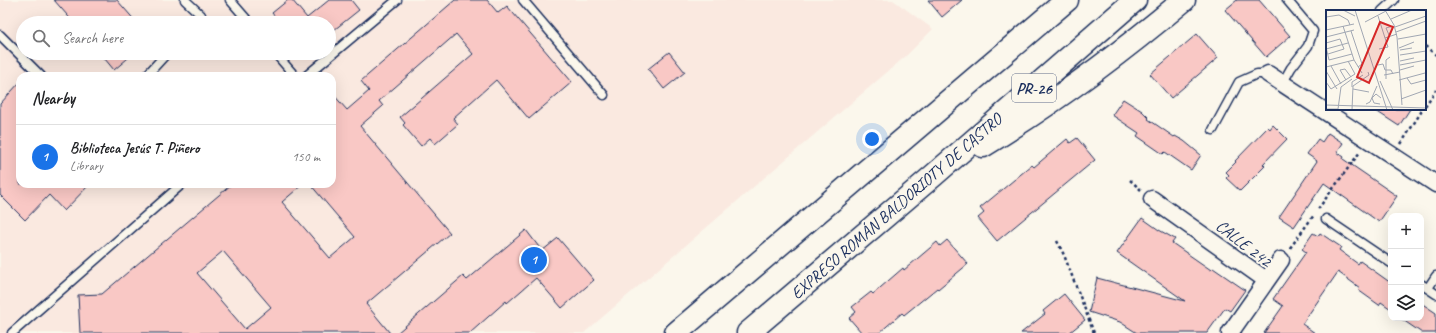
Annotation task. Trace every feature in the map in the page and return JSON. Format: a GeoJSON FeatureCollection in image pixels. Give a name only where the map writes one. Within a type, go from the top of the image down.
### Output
{"type":"FeatureCollection","features":[{"type":"Feature","properties":{"kind":"highway","name":"PR-26"},"geometry":{"type":"LineString","coordinates":[[676,333],[1068,0]]}},
{"type":"Feature","properties":{"kind":"highway","name":"EXPRESO ROMÁN BALDORIOTY DE CASTRO"},"geometry":{"type":"LineString","coordinates":[[748,333],[934,175],[1135,0]]}},
{"type":"Feature","properties":{"kind":"highway"},"geometry":{"type":"LineString","coordinates":[[934,175],[1026,120],[1138,39],[1184,0]]}},
{"type":"Feature","properties":{"kind":"street"},"geometry":{"type":"LineString","coordinates":[[1268,74],[1282,84],[1326,109]]}},
{"type":"Feature","properties":{"kind":"street"},"geometry":{"type":"LineString","coordinates":[[1334,113],[1368,140],[1436,184]]}},
{"type":"Feature","properties":{"kind":"street","name":"CALLE 242"},"geometry":{"type":"LineString","coordinates":[[1152,199],[1266,280],[1230,333]]}},
{"type":"Feature","properties":{"kind":"street"},"geometry":{"type":"LineString","coordinates":[[1266,280],[1281,260]]}},
{"type":"Feature","properties":{"kind":"lane"},"geometry":{"type":"LineString","coordinates":[[185,0],[201,15],[200,16]]}},
{"type":"Feature","properties":{"kind":"lane"},"geometry":{"type":"LineString","coordinates":[[230,0],[244,16]]}},
{"type":"Feature","properties":{"kind":"lane"},"geometry":{"type":"LineString","coordinates":[[336,51],[397,0]]}},
{"type":"Feature","properties":{"kind":"lane"},"geometry":{"type":"LineString","coordinates":[[523,0],[604,95]]}},
{"type":"Feature","properties":{"kind":"lane"},"geometry":{"type":"LineString","coordinates":[[1282,84],[1291,68],[1308,46],[1313,31],[1287,0]]}},
{"type":"Feature","properties":{"kind":"lane"},"geometry":{"type":"LineString","coordinates":[[1383,10],[1394,0]]}},
{"type":"Feature","properties":{"kind":"lane"},"geometry":{"type":"LineString","coordinates":[[0,35],[16,51]]}},
{"type":"Feature","properties":{"kind":"lane"},"geometry":{"type":"LineString","coordinates":[[25,60],[37,72]]}},
{"type":"Feature","properties":{"kind":"lane"},"geometry":{"type":"LineString","coordinates":[[150,72],[161,60]]}},
{"type":"Feature","properties":{"kind":"lane"},"geometry":{"type":"LineString","coordinates":[[281,60],[292,72]]}},
{"type":"Feature","properties":{"kind":"lane"},"geometry":{"type":"LineString","coordinates":[[311,72],[325,60]]}},
{"type":"Feature","properties":{"kind":"lane"},"geometry":{"type":"LineString","coordinates":[[1213,130],[1239,82],[1257,74],[1268,74]]}},
{"type":"Feature","properties":{"kind":"lane"},"geometry":{"type":"LineString","coordinates":[[12,333],[177,188]]}},
{"type":"Feature","properties":{"kind":"lane"},"geometry":{"type":"LineString","coordinates":[[1326,219],[1388,261]]}},
{"type":"Feature","properties":{"kind":"lane"},"geometry":{"type":"LineString","coordinates":[[1436,276],[1424,286],[1436,294]]}},
{"type":"Feature","properties":{"kind":"path"},"geometry":{"type":"LineString","coordinates":[[1426,47],[1436,55]]}},
{"type":"Feature","properties":{"kind":"path"},"geometry":{"type":"LineString","coordinates":[[1426,105],[1436,90]]}},
{"type":"Feature","properties":{"kind":"path"},"geometry":{"type":"LineString","coordinates":[[1393,156],[1422,110]]}},
{"type":"Feature","properties":{"kind":"path"},"geometry":{"type":"LineString","coordinates":[[1281,260],[1368,140]]}},
{"type":"Feature","properties":{"kind":"path"},"geometry":{"type":"LineString","coordinates":[[1057,241],[1064,255],[1094,333]]}},
{"type":"Feature","properties":{"kind":"shaded area"},"geometry":{"type":"Polygon","coordinates":[[[0,0],[893,0],[933,29],[907,55],[584,333],[0,333],[0,0]]]}},
{"type":"Feature","properties":{"kind":"building"},"geometry":{"type":"Polygon","coordinates":[[[54,0],[117,0],[131,16],[68,16],[54,0]]]}},
{"type":"Feature","properties":{"kind":"building"},"geometry":{"type":"Polygon","coordinates":[[[288,0],[292,0],[305,16],[274,16],[272,13],[288,0]]]}},
{"type":"Feature","properties":{"kind":"building"},"geometry":{"type":"Polygon","coordinates":[[[329,0],[351,0],[359,10],[336,28],[336,16],[309,16],[329,0]]]}},
{"type":"Feature","properties":{"kind":"building"},"geometry":{"type":"Polygon","coordinates":[[[455,0],[487,0],[498,13],[507,6],[572,82],[529,119],[496,80],[453,118],[458,124],[435,144],[430,138],[421,146],[403,125],[405,123],[400,117],[473,54],[456,34],[379,101],[383,106],[360,126],[450,233],[366,304],[390,333],[80,333],[78,295],[102,294],[227,188],[298,188],[282,202],[330,258],[355,237],[313,188],[336,188],[336,98],[347,110],[369,91],[361,81],[455,0]],[[223,251],[197,273],[245,329],[271,307],[223,251]]]}},
{"type":"Feature","properties":{"kind":"building"},"geometry":{"type":"Polygon","coordinates":[[[928,0],[962,0],[942,17],[928,0]]]}},
{"type":"Feature","properties":{"kind":"building"},"geometry":{"type":"Polygon","coordinates":[[[1237,0],[1259,0],[1290,36],[1266,57],[1225,10],[1237,0]]]}},
{"type":"Feature","properties":{"kind":"building"},"geometry":{"type":"Polygon","coordinates":[[[1197,34],[1218,58],[1171,98],[1150,74],[1197,34]]]}},
{"type":"Feature","properties":{"kind":"building"},"geometry":{"type":"Polygon","coordinates":[[[669,52],[685,72],[664,89],[648,69],[669,52]]]}},
{"type":"Feature","properties":{"kind":"building"},"geometry":{"type":"Polygon","coordinates":[[[106,60],[126,60],[114,70],[106,60]]]}},
{"type":"Feature","properties":{"kind":"building"},"geometry":{"type":"Polygon","coordinates":[[[16,86],[16,188],[86,188],[64,211],[49,195],[25,220],[0,195],[0,104],[16,86]]]}},
{"type":"Feature","properties":{"kind":"building"},"geometry":{"type":"Polygon","coordinates":[[[1123,99],[1142,111],[1149,118],[1148,119],[1174,137],[1175,136],[1184,141],[1201,155],[1191,170],[1165,152],[1163,154],[1137,136],[1139,133],[1112,115],[1123,99]]]}},
{"type":"Feature","properties":{"kind":"building"},"geometry":{"type":"Polygon","coordinates":[[[1375,110],[1409,110],[1399,126],[1375,110]]]}},
{"type":"Feature","properties":{"kind":"building"},"geometry":{"type":"Polygon","coordinates":[[[1273,125],[1287,139],[1263,164],[1265,166],[1240,191],[1226,178],[1229,175],[1226,172],[1268,127],[1270,129],[1273,125]]]}},
{"type":"Feature","properties":{"kind":"building"},"geometry":{"type":"Polygon","coordinates":[[[1328,133],[1343,143],[1337,152],[1344,157],[1343,159],[1397,196],[1379,222],[1324,183],[1294,227],[1279,217],[1317,161],[1307,154],[1318,139],[1322,142],[1328,133]]]}},
{"type":"Feature","properties":{"kind":"building"},"geometry":{"type":"Polygon","coordinates":[[[1077,138],[1095,160],[997,241],[978,218],[984,213],[980,208],[1032,165],[1034,167],[1067,139],[1070,143],[1077,138]]]}},
{"type":"Feature","properties":{"kind":"building"},"geometry":{"type":"Polygon","coordinates":[[[1142,218],[1175,239],[1172,243],[1211,270],[1213,268],[1245,290],[1230,311],[1225,308],[1207,333],[1137,333],[1120,322],[1089,312],[1097,278],[1185,301],[1117,253],[1142,218]]]}},
{"type":"Feature","properties":{"kind":"building"},"geometry":{"type":"Polygon","coordinates":[[[526,230],[542,251],[558,238],[594,280],[562,308],[536,278],[507,303],[506,301],[470,333],[397,333],[463,276],[467,280],[526,230]]]}},
{"type":"Feature","properties":{"kind":"building"},"geometry":{"type":"Polygon","coordinates":[[[1313,233],[1318,236],[1320,233],[1341,247],[1339,250],[1358,264],[1360,261],[1388,281],[1388,307],[1381,302],[1379,305],[1358,290],[1360,288],[1338,272],[1302,324],[1315,333],[1264,333],[1283,306],[1273,299],[1306,252],[1302,249],[1313,233]]]}},
{"type":"Feature","properties":{"kind":"building"},"geometry":{"type":"Polygon","coordinates":[[[947,240],[968,264],[904,315],[902,313],[879,333],[862,333],[849,318],[856,312],[852,307],[871,292],[873,294],[903,268],[904,270],[937,242],[940,246],[947,240]]]}},
{"type":"Feature","properties":{"kind":"building"},"geometry":{"type":"Polygon","coordinates":[[[1064,294],[1085,320],[1069,333],[1021,333],[1045,314],[1043,311],[1064,294]]]}},
{"type":"Feature","properties":{"kind":"building"},"geometry":{"type":"Polygon","coordinates":[[[1424,305],[1436,313],[1436,333],[1422,333],[1404,321],[1424,321],[1424,305]]]}},
{"type":"Feature","properties":{"kind":"place","name":"Biblioteca Jesús T. Piñero"},"geometry":{"type":"Point","coordinates":[534,260]}}]}
